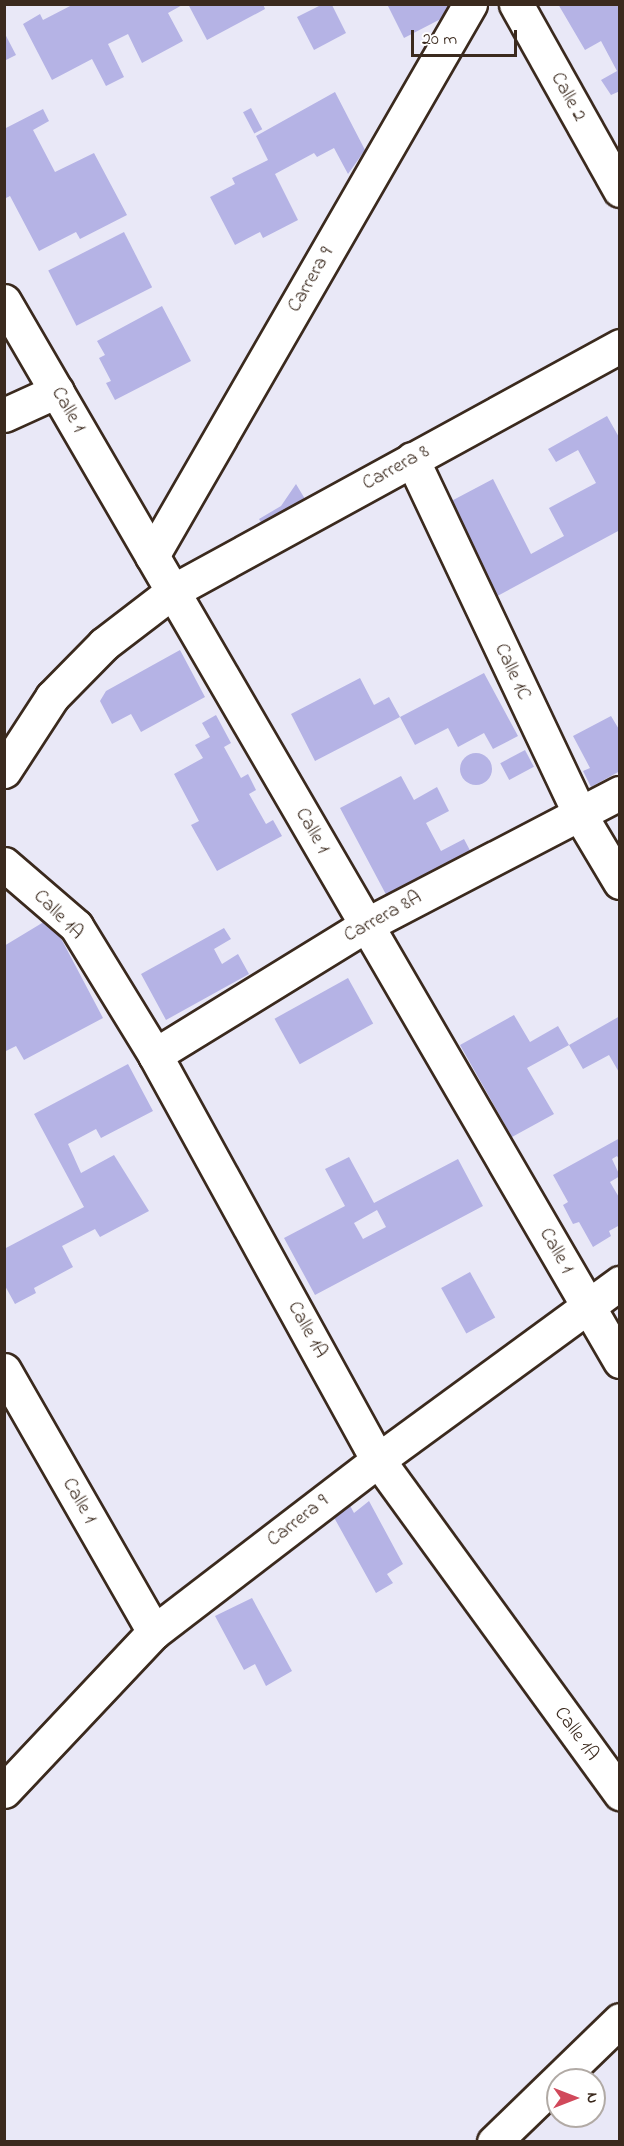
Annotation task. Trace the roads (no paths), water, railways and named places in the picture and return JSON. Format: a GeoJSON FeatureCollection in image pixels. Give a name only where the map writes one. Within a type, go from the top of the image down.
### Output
{"type":"FeatureCollection","features":[{"type":"Feature","properties":{"kind":"street","name":"Carrera 9"},"geometry":{"type":"LineString","coordinates":[[152,556],[470,4]]}},
{"type":"Feature","properties":{"kind":"street","name":"Calle 2"},"geometry":{"type":"LineString","coordinates":[[516,4],[620,190]]}},
{"type":"Feature","properties":{"kind":"street","name":"Calle 1"},"geometry":{"type":"LineString","coordinates":[[4,301],[620,1361]]}},
{"type":"Feature","properties":{"kind":"street","name":"Carrera 8"},"geometry":{"type":"LineString","coordinates":[[173,591],[620,346]]}},
{"type":"Feature","properties":{"kind":"street"},"geometry":{"type":"LineString","coordinates":[[4,415],[57,391]]}},
{"type":"Feature","properties":{"kind":"street","name":"Calle 1C"},"geometry":{"type":"LineString","coordinates":[[412,459],[580,815],[620,882]]}},
{"type":"Feature","properties":{"kind":"street"},"geometry":{"type":"LineString","coordinates":[[4,771],[52,697],[104,644],[173,591]]}},
{"type":"Feature","properties":{"kind":"street","name":"Carrera 8A"},"geometry":{"type":"LineString","coordinates":[[154,1055],[366,925],[620,793]]}},
{"type":"Feature","properties":{"kind":"street","name":"Calle 1A"},"geometry":{"type":"LineString","coordinates":[[4,864],[76,927],[154,1055],[378,1460],[620,1793]]}},
{"type":"Feature","properties":{"kind":"street","name":"Carrera 9"},"geometry":{"type":"LineString","coordinates":[[4,1791],[154,1632],[378,1460],[620,1283]]}},
{"type":"Feature","properties":{"kind":"street","name":"Calle 1"},"geometry":{"type":"LineString","coordinates":[[4,1370],[154,1632]]}},
{"type":"Feature","properties":{"kind":"street"},"geometry":{"type":"LineString","coordinates":[[494,2142],[620,2020]]}}]}
